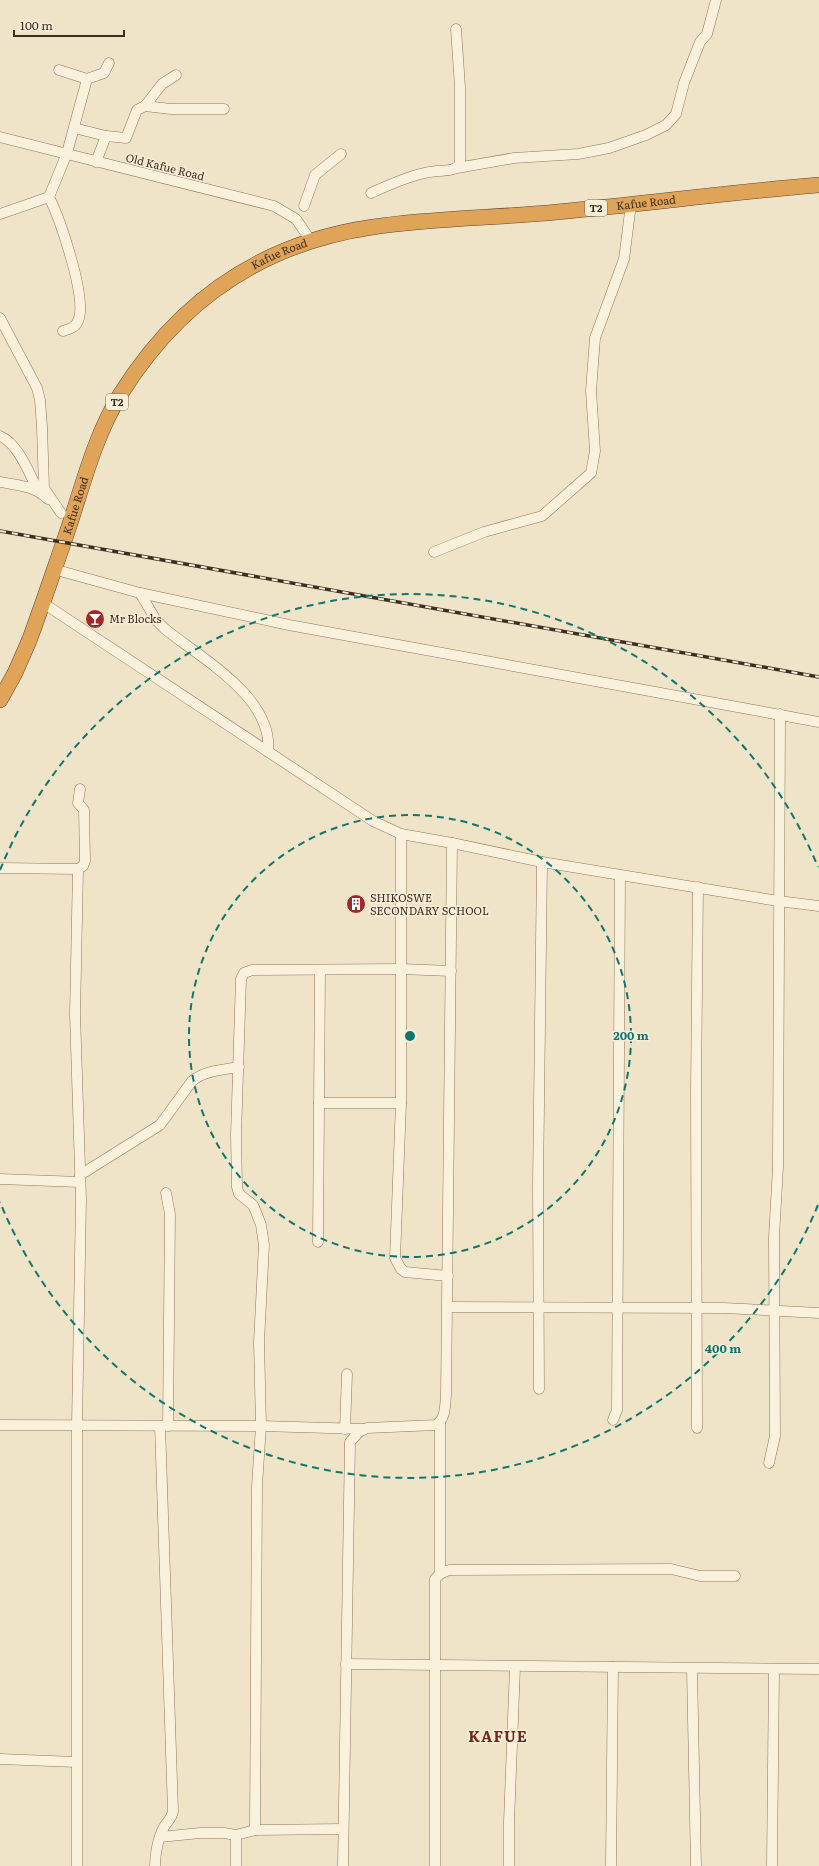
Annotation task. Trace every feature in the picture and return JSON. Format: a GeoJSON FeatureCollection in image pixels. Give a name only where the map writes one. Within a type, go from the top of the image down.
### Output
{"type":"FeatureCollection","features":[{"type":"Feature","properties":{"kind":"highway","name":"Kafue Road"},"geometry":{"type":"LineString","coordinates":[[0,700],[16,673],[64,542],[65,517],[108,417],[130,380],[157,343],[193,307],[254,263],[311,241],[344,232],[388,225],[557,212],[819,185]]}},
{"type":"Feature","properties":{"kind":"street"},"geometry":{"type":"LineString","coordinates":[[371,193],[420,174],[514,158],[578,154],[601,150],[646,135],[666,125],[676,114],[684,83],[700,42],[707,34],[716,0]]}},
{"type":"Feature","properties":{"kind":"street"},"geometry":{"type":"LineString","coordinates":[[456,29],[460,87],[461,154],[460,164],[457,168]]}},
{"type":"Feature","properties":{"kind":"street"},"geometry":{"type":"LineString","coordinates":[[58,70],[87,79],[104,73],[109,63]]}},
{"type":"Feature","properties":{"kind":"street"},"geometry":{"type":"LineString","coordinates":[[74,128],[106,136],[126,138],[137,110],[145,106],[156,90],[176,75]]}},
{"type":"Feature","properties":{"kind":"street"},"geometry":{"type":"LineString","coordinates":[[63,331],[72,328],[77,322],[80,302],[69,251],[49,197],[67,153],[87,79]]}},
{"type":"Feature","properties":{"kind":"street"},"geometry":{"type":"LineString","coordinates":[[145,106],[171,109],[224,109]]}},
{"type":"Feature","properties":{"kind":"street"},"geometry":{"type":"LineString","coordinates":[[96,162],[106,136]]}},
{"type":"Feature","properties":{"kind":"street","name":"Old Kafue Road"},"geometry":{"type":"LineString","coordinates":[[0,137],[274,206],[296,219],[311,241]]}},
{"type":"Feature","properties":{"kind":"street"},"geometry":{"type":"LineString","coordinates":[[304,206],[315,176],[341,154]]}},
{"type":"Feature","properties":{"kind":"street"},"geometry":{"type":"LineString","coordinates":[[0,214],[49,197]]}},
{"type":"Feature","properties":{"kind":"street"},"geometry":{"type":"LineString","coordinates":[[434,552],[484,532],[542,516],[591,473],[595,452],[591,391],[595,338],[624,259],[631,204]]}},
{"type":"Feature","properties":{"kind":"street"},"geometry":{"type":"LineString","coordinates":[[0,318],[37,388],[40,400],[42,427],[44,488],[65,517]]}},
{"type":"Feature","properties":{"kind":"street"},"geometry":{"type":"LineString","coordinates":[[0,436],[8,441],[19,454],[38,490],[65,517]]}},
{"type":"Feature","properties":{"kind":"street"},"geometry":{"type":"LineString","coordinates":[[0,482],[28,486],[38,490]]}},
{"type":"Feature","properties":{"kind":"street"},"geometry":{"type":"LineString","coordinates":[[53,569],[140,593],[289,625],[819,722]]}},
{"type":"Feature","properties":{"kind":"street"},"geometry":{"type":"LineString","coordinates":[[140,593],[156,620],[165,629],[219,672],[253,702],[260,712],[268,731],[270,739],[268,752]]}},
{"type":"Feature","properties":{"kind":"street"},"geometry":{"type":"LineString","coordinates":[[42,603],[373,821],[401,834],[542,862],[778,901],[819,906]]}},
{"type":"Feature","properties":{"kind":"street"},"geometry":{"type":"LineString","coordinates":[[769,1463],[775,1436],[775,1211],[778,1153],[780,714]]}},
{"type":"Feature","properties":{"kind":"street"},"geometry":{"type":"LineString","coordinates":[[0,868],[78,869],[83,866],[85,861],[84,810],[78,803],[80,789]]}},
{"type":"Feature","properties":{"kind":"street"},"geometry":{"type":"LineString","coordinates":[[401,834],[401,1103],[396,1258],[401,1268],[405,1272],[448,1276]]}},
{"type":"Feature","properties":{"kind":"street"},"geometry":{"type":"LineString","coordinates":[[440,1574],[440,1423],[444,1415],[448,1366],[452,843]]}},
{"type":"Feature","properties":{"kind":"street"},"geometry":{"type":"LineString","coordinates":[[539,1389],[542,862]]}},
{"type":"Feature","properties":{"kind":"street"},"geometry":{"type":"LineString","coordinates":[[77,1866],[77,1425],[80,1178],[75,1014],[78,869]]}},
{"type":"Feature","properties":{"kind":"street"},"geometry":{"type":"LineString","coordinates":[[613,1420],[617,1410],[620,875]]}},
{"type":"Feature","properties":{"kind":"street"},"geometry":{"type":"LineString","coordinates":[[697,1428],[696,1090],[698,887]]}},
{"type":"Feature","properties":{"kind":"street"},"geometry":{"type":"LineString","coordinates":[[255,1830],[258,1486],[261,1426],[259,1342],[264,1245],[261,1225],[253,1205],[239,1194],[237,1188],[236,1135],[241,979],[244,973],[252,970],[401,969],[451,971]]}},
{"type":"Feature","properties":{"kind":"street"},"geometry":{"type":"LineString","coordinates":[[318,1242],[320,970]]}},
{"type":"Feature","properties":{"kind":"street"},"geometry":{"type":"LineString","coordinates":[[0,1179],[80,1178],[160,1125],[192,1081],[199,1076],[215,1071],[239,1067]]}},
{"type":"Feature","properties":{"kind":"street"},"geometry":{"type":"LineString","coordinates":[[319,1103],[401,1103]]}},
{"type":"Feature","properties":{"kind":"street"},"geometry":{"type":"LineString","coordinates":[[155,1866],[160,1837],[164,1827],[170,1820],[173,1811],[164,1426],[170,1214],[166,1193]]}},
{"type":"Feature","properties":{"kind":"street"},"geometry":{"type":"LineString","coordinates":[[448,1307],[539,1306],[697,1308],[819,1313]]}},
{"type":"Feature","properties":{"kind":"street"},"geometry":{"type":"LineString","coordinates":[[345,1429],[347,1374]]}},
{"type":"Feature","properties":{"kind":"street"},"geometry":{"type":"LineString","coordinates":[[0,1425],[261,1426],[363,1429],[371,1427],[431,1427],[440,1423]]}},
{"type":"Feature","properties":{"kind":"street"},"geometry":{"type":"LineString","coordinates":[[343,1866],[350,1442],[354,1435],[363,1429]]}},
{"type":"Feature","properties":{"kind":"street"},"geometry":{"type":"LineString","coordinates":[[435,1866],[435,1579],[440,1574],[448,1570],[671,1569],[700,1576],[735,1576]]}},
{"type":"Feature","properties":{"kind":"street"},"geometry":{"type":"LineString","coordinates":[[346,1664],[819,1670]]}},
{"type":"Feature","properties":{"kind":"street"},"geometry":{"type":"LineString","coordinates":[[510,1866],[509,1822],[515,1667]]}},
{"type":"Feature","properties":{"kind":"street"},"geometry":{"type":"LineString","coordinates":[[611,1866],[614,1667]]}},
{"type":"Feature","properties":{"kind":"street"},"geometry":{"type":"LineString","coordinates":[[692,1669],[696,1866]]}},
{"type":"Feature","properties":{"kind":"street"},"geometry":{"type":"LineString","coordinates":[[772,1866],[774,1669]]}},
{"type":"Feature","properties":{"kind":"street"},"geometry":{"type":"LineString","coordinates":[[0,1759],[76,1762]]}},
{"type":"Feature","properties":{"kind":"street"},"geometry":{"type":"LineString","coordinates":[[160,1837],[200,1833],[236,1835],[255,1830],[343,1830]]}},
{"type":"Feature","properties":{"kind":"street"},"geometry":{"type":"LineString","coordinates":[[236,1835],[236,1866]]}},
{"type":"Feature","properties":{"kind":"railway"},"geometry":{"type":"LineString","coordinates":[[0,531],[819,677]]}},
{"type":"Feature","properties":{"kind":"place","name":"Mr Blocks"},"geometry":{"type":"Point","coordinates":[95,619]}},
{"type":"Feature","properties":{"kind":"place","name":"SHIKOSWE SECONDARY SCHOOL"},"geometry":{"type":"Point","coordinates":[356,904]}},
{"type":"Feature","properties":{"kind":"district","name":"KAFUE"},"geometry":{"type":"Point","coordinates":[498,1737]}}]}
